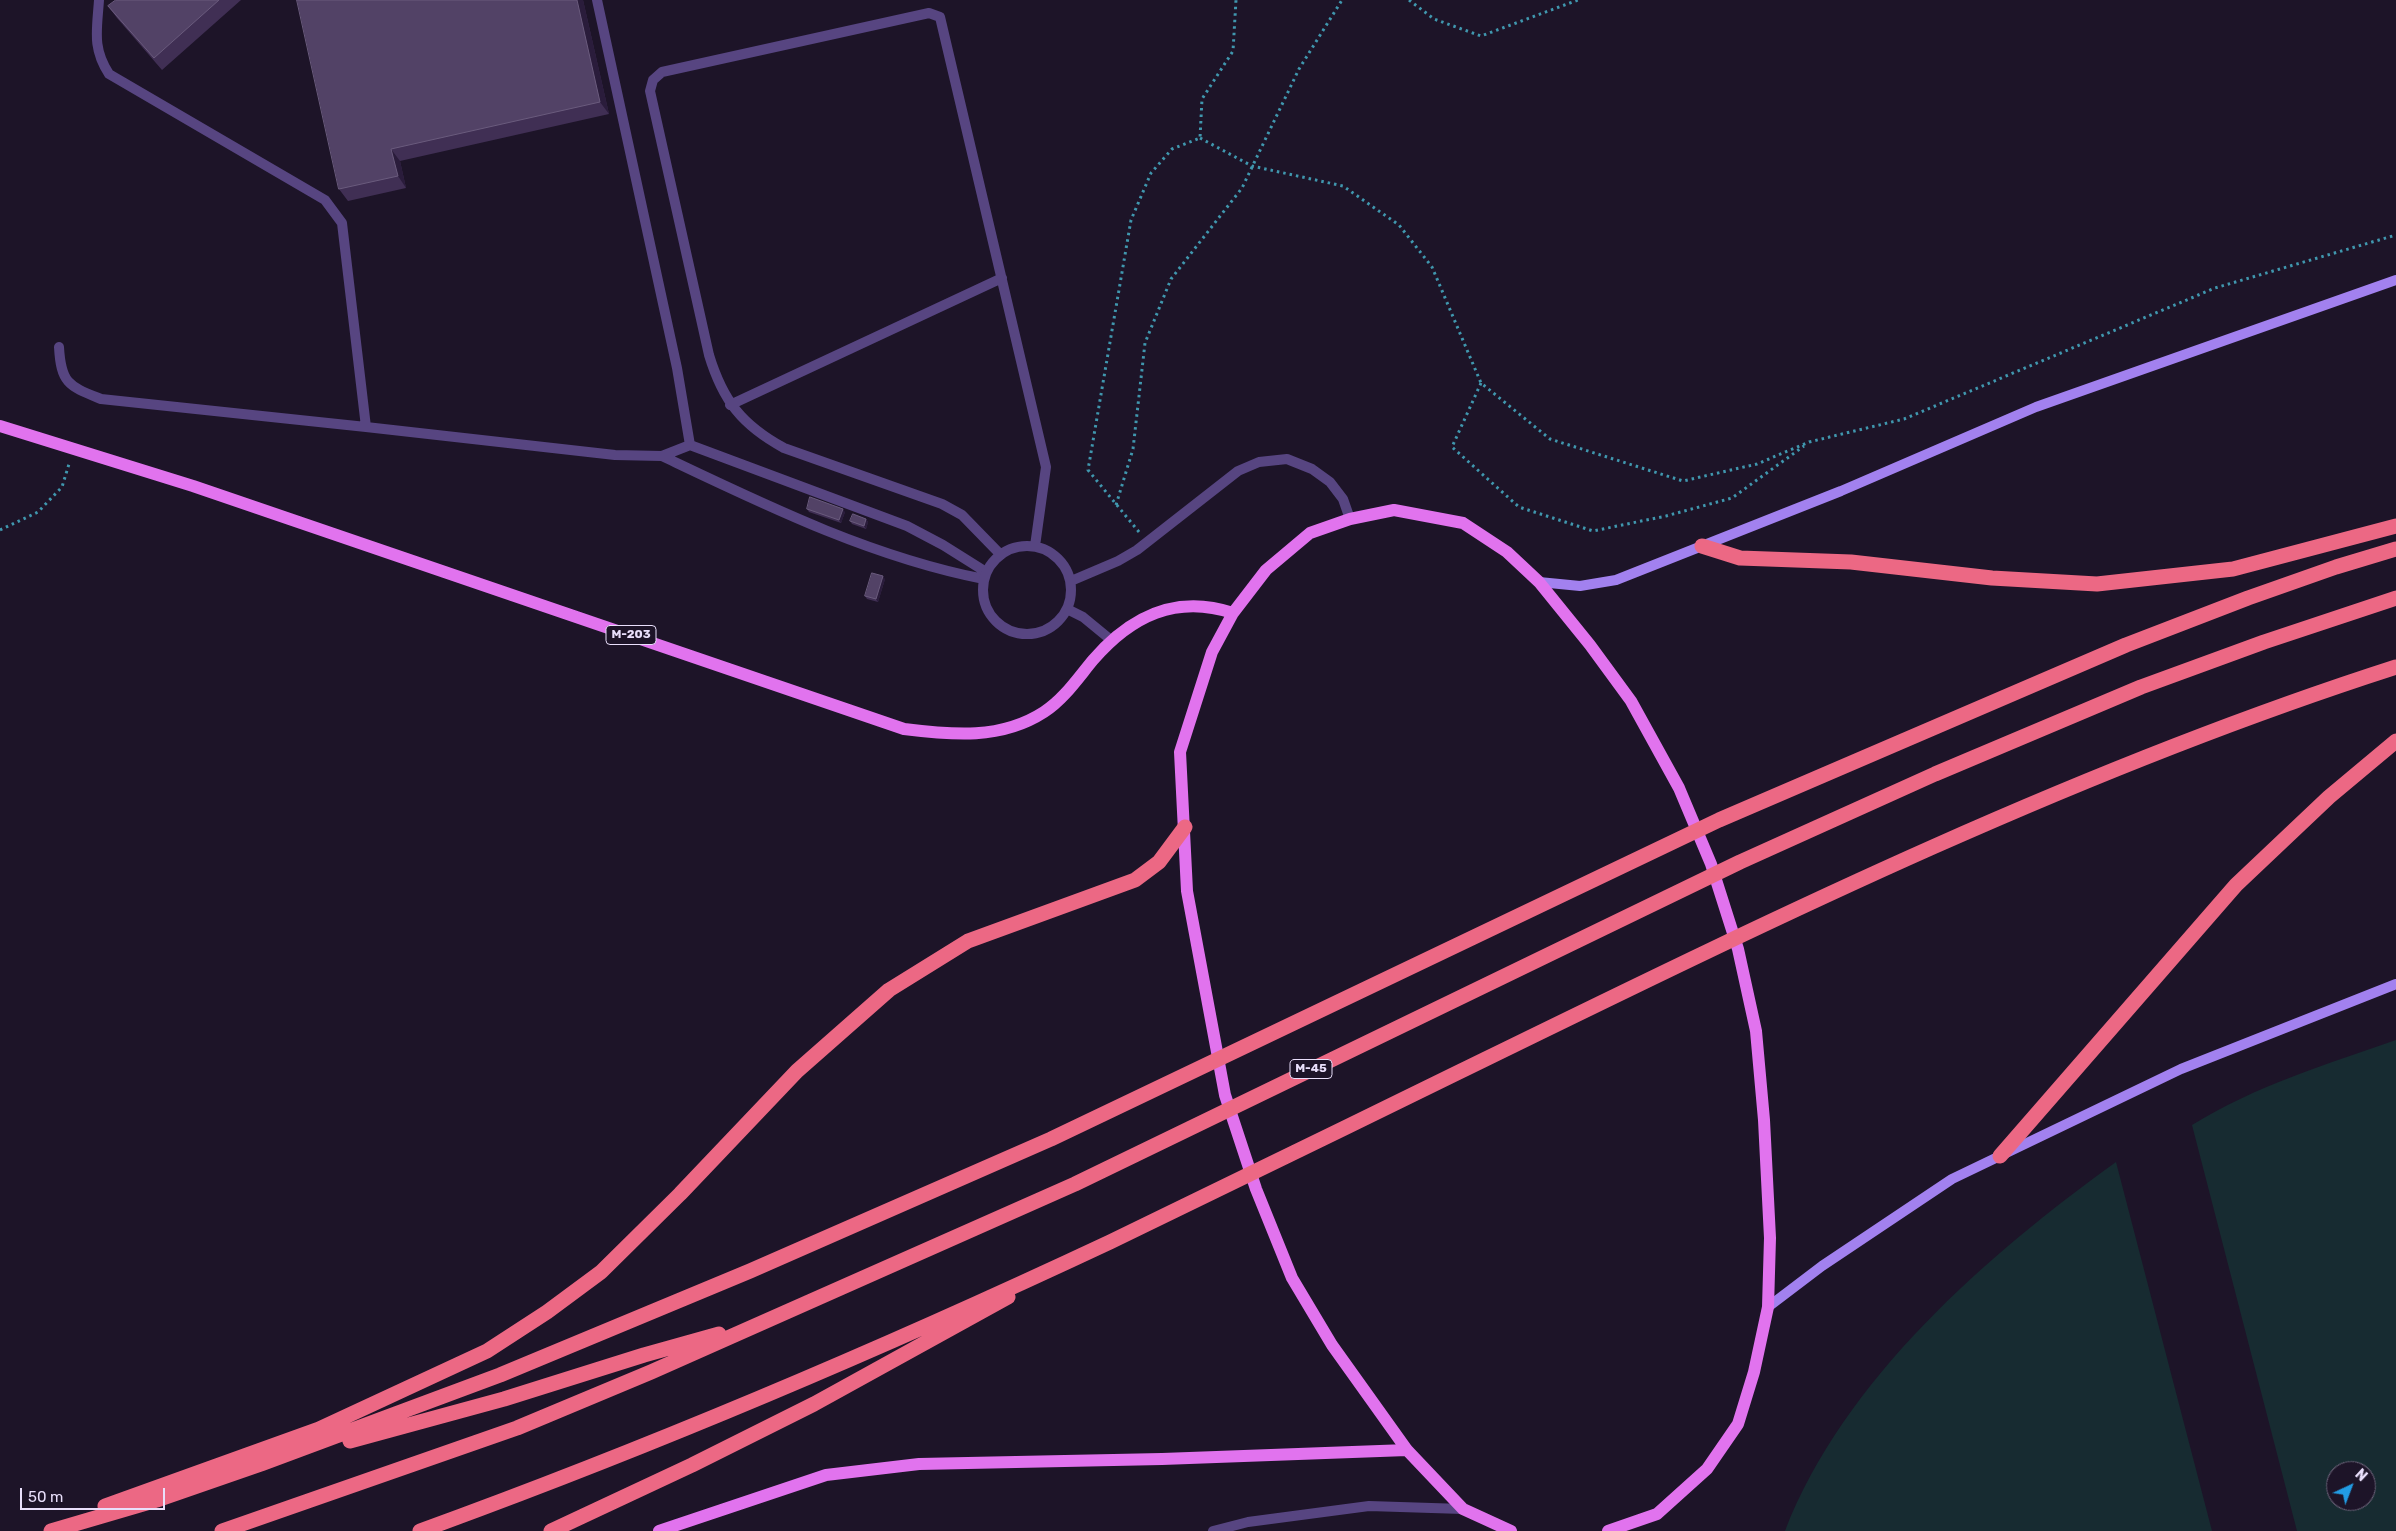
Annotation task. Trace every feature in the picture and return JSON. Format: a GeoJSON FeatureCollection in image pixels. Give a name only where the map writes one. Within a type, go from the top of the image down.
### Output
{"type":"FeatureCollection","features":[{"type":"Feature","properties":{"kind":"highway"},"geometry":{"type":"LineString","coordinates":[[1702,546],[1740,558],[1851,562],[1992,578],[2097,584],[2233,570],[2396,526]]}},
{"type":"Feature","properties":{"kind":"highway"},"geometry":{"type":"LineString","coordinates":[[51,1531],[160,1500],[261,1464],[508,1372],[750,1271],[1032,1148],[1719,820],[1912,736],[2170,628],[2327,570],[2396,549]]}},
{"type":"Feature","properties":{"kind":"highway","name":"M-45"},"geometry":{"type":"LineString","coordinates":[[222,1531],[517,1428],[771,1320],[1075,1184],[1740,862],[1935,774],[2141,687],[2264,642],[2396,598]]}},
{"type":"Feature","properties":{"kind":"highway"},"geometry":{"type":"LineString","coordinates":[[420,1531],[540,1488],[800,1382],[1109,1242],[1763,924],[1965,832],[2217,729],[2289,702],[2396,667]]}},
{"type":"Feature","properties":{"kind":"highway"},"geometry":{"type":"LineString","coordinates":[[2000,1156],[2236,885],[2328,797],[2396,741]]}},
{"type":"Feature","properties":{"kind":"highway"},"geometry":{"type":"LineString","coordinates":[[40,1531],[319,1428],[420,1384],[487,1351],[547,1312],[601,1272],[680,1194],[797,1071],[889,990],[968,941],[1135,880],[1159,862],[1185,827]]}},
{"type":"Feature","properties":{"kind":"highway"},"geometry":{"type":"LineString","coordinates":[[551,1531],[692,1465],[814,1404],[1109,1242]]}},
{"type":"Feature","properties":{"kind":"highway"},"geometry":{"type":"LineString","coordinates":[[261,1464],[504,1399],[644,1355],[771,1320]]}},
{"type":"Feature","properties":{"kind":"main road","name":"M-203"},"geometry":{"type":"LineString","coordinates":[[0,426],[202,490],[904,728],[951,735],[991,733],[1019,724],[1044,712],[1065,694],[1111,640],[1145,617],[1167,608],[1187,605],[1213,606],[1233,613]]}},
{"type":"Feature","properties":{"kind":"main road"},"geometry":{"type":"LineString","coordinates":[[1511,1531],[1463,1509],[1407,1450],[1332,1345],[1292,1278],[1256,1189],[1225,1095],[1187,891],[1180,752],[1212,652],[1233,613],[1266,570],[1310,533],[1350,519],[1394,510],[1464,523],[1507,552],[1539,582],[1590,645],[1631,701],[1678,788],[1712,864],[1738,949],[1756,1031],[1764,1120],[1770,1238],[1768,1307],[1754,1372],[1738,1424],[1707,1469],[1657,1514],[1608,1531]]}},
{"type":"Feature","properties":{"kind":"main road"},"geometry":{"type":"LineString","coordinates":[[659,1531],[826,1475],[919,1464],[1162,1459],[1407,1450]]}},
{"type":"Feature","properties":{"kind":"street"},"geometry":{"type":"LineString","coordinates":[[99,0],[96,44],[99,59],[109,74],[325,200],[342,223],[366,427]]}},
{"type":"Feature","properties":{"kind":"street"},"geometry":{"type":"LineString","coordinates":[[597,0],[678,368],[690,445]]}},
{"type":"Feature","properties":{"kind":"street"},"geometry":{"type":"LineString","coordinates":[[1000,554],[962,515],[942,504],[784,448],[768,439],[730,405],[717,382],[709,355],[650,91],[653,80],[662,72],[929,13],[940,17],[1046,467],[1035,546]]}},
{"type":"Feature","properties":{"kind":"street"},"geometry":{"type":"LineString","coordinates":[[730,405],[1002,278]]}},
{"type":"Feature","properties":{"kind":"street"},"geometry":{"type":"LineString","coordinates":[[1539,582],[1580,586],[1616,580],[1841,491],[2036,407],[2396,280]]}},
{"type":"Feature","properties":{"kind":"street"},"geometry":{"type":"LineString","coordinates":[[59,347],[62,370],[72,387],[101,399],[616,455],[662,456],[690,445],[907,526],[985,575]]}},
{"type":"Feature","properties":{"kind":"street"},"geometry":{"type":"LineString","coordinates":[[662,456],[802,521],[943,571],[985,575]]}},
{"type":"Feature","properties":{"kind":"street"},"geometry":{"type":"LineString","coordinates":[[1071,581],[1118,561],[1147,542],[1238,471],[1259,462],[1287,459],[1312,469],[1330,482],[1343,499],[1350,519]]}},
{"type":"Feature","properties":{"kind":"street"},"geometry":{"type":"LineString","coordinates":[[1022,545],[1035,546],[1048,550],[1059,558],[1067,568],[1071,581],[1072,596],[1067,609],[1059,621],[1048,630],[1034,634],[1012,631],[994,620],[986,608],[983,593],[985,575],[1000,554],[1022,545]]}},
{"type":"Feature","properties":{"kind":"street"},"geometry":{"type":"LineString","coordinates":[[1067,609],[1083,617],[1111,640]]}},
{"type":"Feature","properties":{"kind":"street"},"geometry":{"type":"LineString","coordinates":[[1768,1307],[1822,1266],[1952,1179],[2181,1070],[2396,984]]}},
{"type":"Feature","properties":{"kind":"street"},"geometry":{"type":"LineString","coordinates":[[1213,1531],[1248,1522],[1370,1506],[1463,1509]]}},
{"type":"Feature","properties":{"kind":"path"},"geometry":{"type":"LineString","coordinates":[[1200,138],[1202,99],[1233,51],[1236,0]]}},
{"type":"Feature","properties":{"kind":"path"},"geometry":{"type":"LineString","coordinates":[[1116,505],[1133,449],[1145,343],[1171,279],[1242,188],[1299,69],[1342,0]]}},
{"type":"Feature","properties":{"kind":"path"},"geometry":{"type":"LineString","coordinates":[[1409,0],[1434,19],[1481,36],[1578,0]]}},
{"type":"Feature","properties":{"kind":"path"},"geometry":{"type":"LineString","coordinates":[[1147,542],[1088,470],[1131,220],[1156,167],[1172,149],[1200,138],[1252,166],[1343,186],[1399,225],[1432,267],[1481,383],[1550,438],[1683,481],[1757,464],[1809,442],[1904,418],[2215,288],[2396,234]]}},
{"type":"Feature","properties":{"kind":"path"},"geometry":{"type":"LineString","coordinates":[[1481,383],[1452,448],[1519,507],[1593,531],[1666,516],[1732,498],[1809,442]]}},
{"type":"Feature","properties":{"kind":"path"},"geometry":{"type":"LineString","coordinates":[[0,530],[38,512],[62,487],[73,449]]}},
{"type":"Feature","properties":{"kind":"shaded area"},"geometry":{"type":"Polygon","coordinates":[[[2396,1040],[2396,1531],[2297,1531],[2192,1125],[2266,1087],[2396,1040]]]}},
{"type":"Feature","properties":{"kind":"shaded area"},"geometry":{"type":"Polygon","coordinates":[[[2116,1162],[2212,1531],[1785,1531],[1811,1475],[1843,1422],[1882,1372],[1924,1324],[2018,1238],[2067,1198],[2116,1162]]]}},
{"type":"Feature","properties":{"kind":"building"},"geometry":{"type":"Polygon","coordinates":[[[116,0],[219,0],[154,58],[108,6],[116,0]]]}},
{"type":"Feature","properties":{"kind":"building"},"geometry":{"type":"Polygon","coordinates":[[[297,0],[577,0],[600,102],[391,149],[398,176],[339,189],[297,0]]]}},
{"type":"Feature","properties":{"kind":"building"},"geometry":{"type":"Polygon","coordinates":[[[810,497],[843,509],[839,520],[807,509],[810,497]]]}},
{"type":"Feature","properties":{"kind":"building"},"geometry":{"type":"Polygon","coordinates":[[[853,514],[866,519],[864,526],[850,521],[853,514]]]}},
{"type":"Feature","properties":{"kind":"building"},"geometry":{"type":"Polygon","coordinates":[[[872,573],[883,576],[876,599],[865,596],[872,573]]]}}]}
